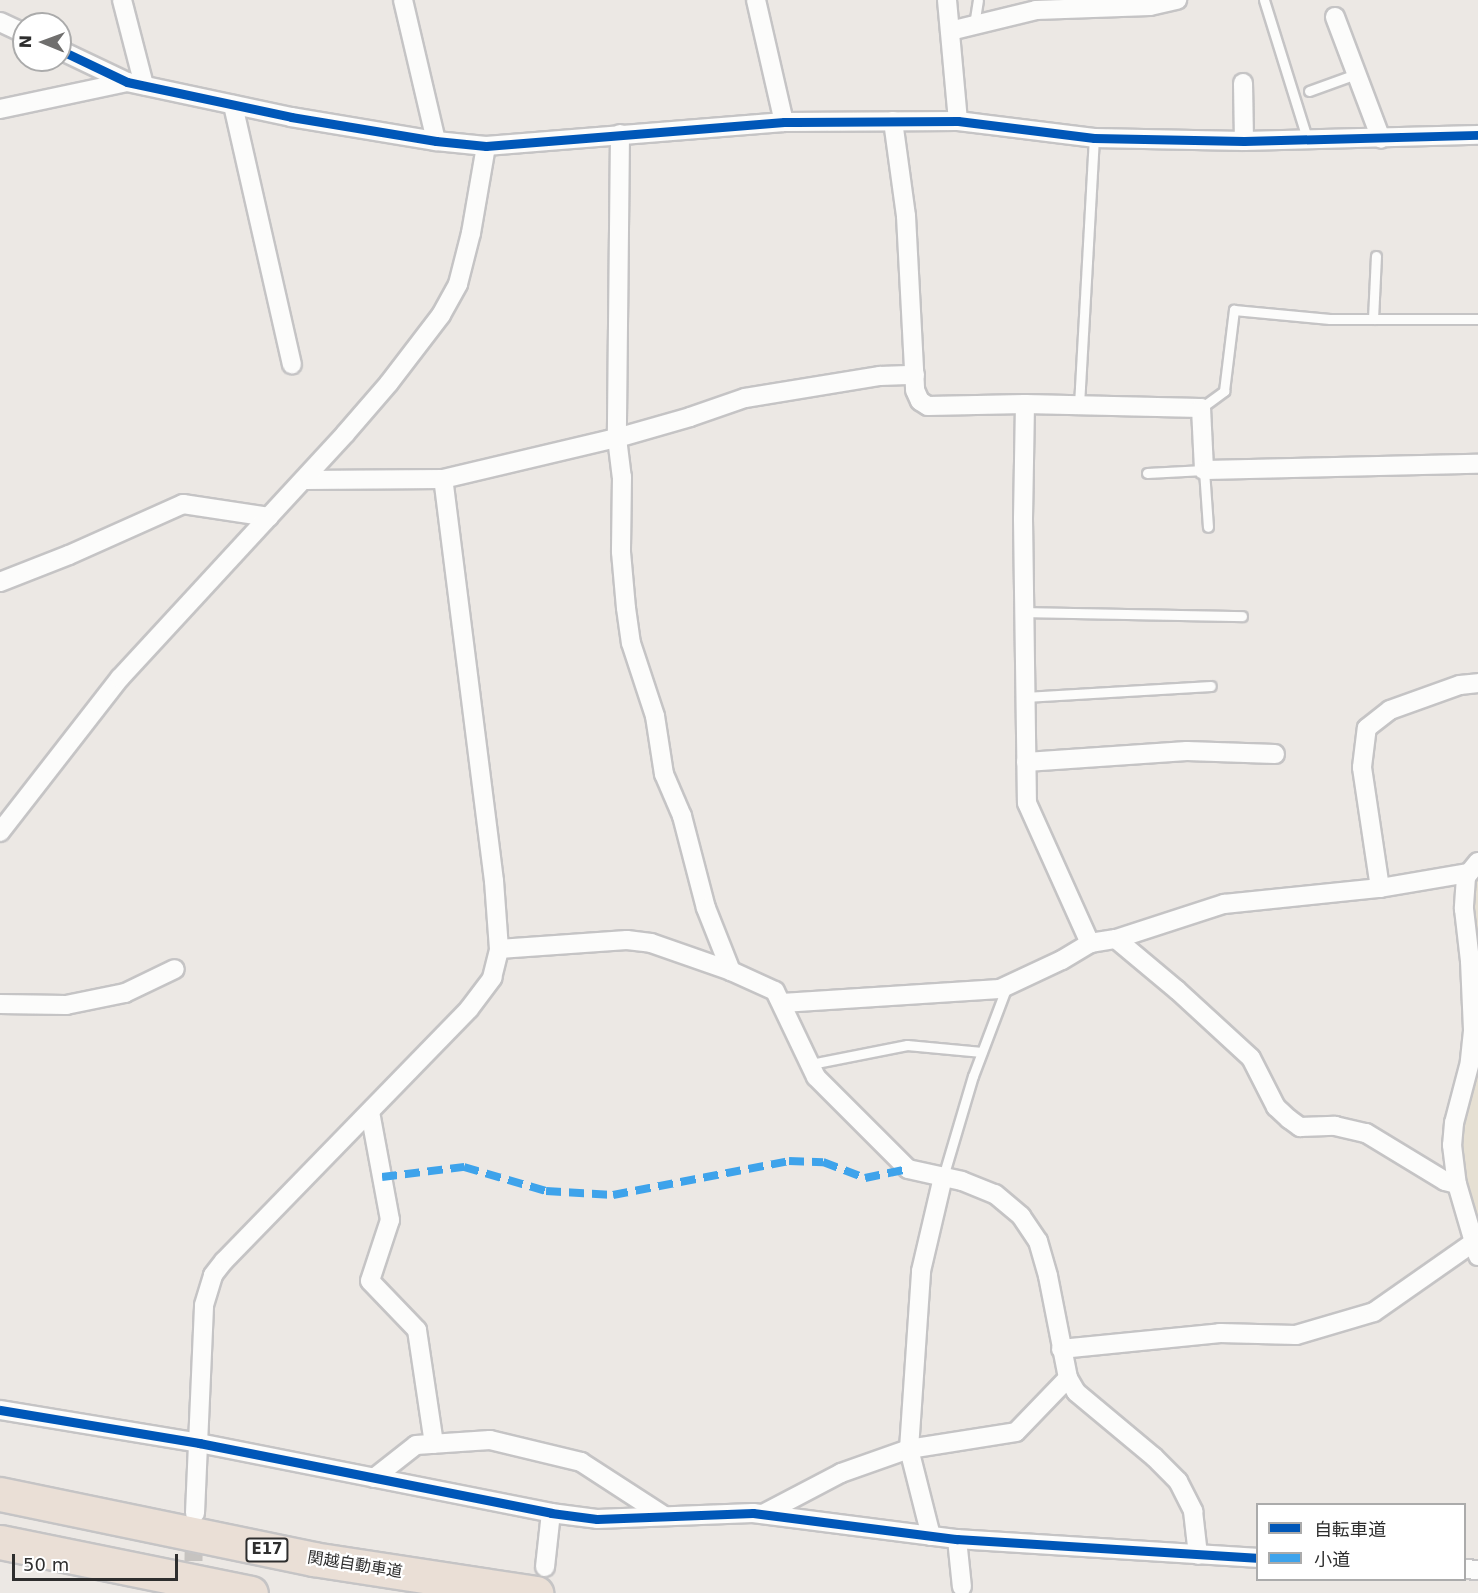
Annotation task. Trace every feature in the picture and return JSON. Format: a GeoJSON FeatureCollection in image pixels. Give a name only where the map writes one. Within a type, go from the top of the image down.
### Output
{"type":"FeatureCollection","features":[{"type":"Feature","properties":{"kind":"highway","name":"関越自動車道"},"geometry":{"type":"LineString","coordinates":[[0,1494],[313,1559],[540,1580]]}},
{"type":"Feature","properties":{"kind":"highway"},"geometry":{"type":"LineString","coordinates":[[0,1542],[251,1593]]}},
{"type":"Feature","properties":{"kind":"street"},"geometry":{"type":"LineString","coordinates":[[122,0],[136,84]]}},
{"type":"Feature","properties":{"kind":"street"},"geometry":{"type":"LineString","coordinates":[[403,0],[435,141]]}},
{"type":"Feature","properties":{"kind":"street"},"geometry":{"type":"LineString","coordinates":[[756,0],[784,122]]}},
{"type":"Feature","properties":{"kind":"street"},"geometry":{"type":"LineString","coordinates":[[947,0],[958,121]]}},
{"type":"Feature","properties":{"kind":"street"},"geometry":{"type":"LineString","coordinates":[[950,31],[1036,10],[1150,6],[1177,0]]}},
{"type":"Feature","properties":{"kind":"street"},"geometry":{"type":"LineString","coordinates":[[1335,17],[1381,138]]}},
{"type":"Feature","properties":{"kind":"street"},"geometry":{"type":"LineString","coordinates":[[72,55],[136,84],[233,105],[435,141],[486,146],[784,122],[958,121],[1094,138],[1244,141],[1478,135]]}},
{"type":"Feature","properties":{"kind":"street"},"geometry":{"type":"LineString","coordinates":[[1243,83],[1244,141]]}},
{"type":"Feature","properties":{"kind":"street"},"geometry":{"type":"LineString","coordinates":[[0,109],[136,84]]}},
{"type":"Feature","properties":{"kind":"street"},"geometry":{"type":"LineString","coordinates":[[233,105],[292,364]]}},
{"type":"Feature","properties":{"kind":"street"},"geometry":{"type":"LineString","coordinates":[[893,121],[906,216],[915,390],[920,401],[928,406],[1025,404],[1202,408],[1204,470],[1478,464]]}},
{"type":"Feature","properties":{"kind":"street"},"geometry":{"type":"LineString","coordinates":[[620,134],[616,438],[622,477],[621,552],[631,643],[655,716],[664,774],[682,816],[706,908],[730,971]]}},
{"type":"Feature","properties":{"kind":"street"},"geometry":{"type":"LineString","coordinates":[[0,832],[120,678],[304,480],[389,383],[441,315],[458,284],[471,233],[486,146]]}},
{"type":"Feature","properties":{"kind":"street"},"geometry":{"type":"LineString","coordinates":[[304,480],[442,478],[616,438],[690,417],[745,398],[880,376],[915,375]]}},
{"type":"Feature","properties":{"kind":"street"},"geometry":{"type":"LineString","coordinates":[[1025,404],[1024,612],[1027,803],[1090,943]]}},
{"type":"Feature","properties":{"kind":"street"},"geometry":{"type":"LineString","coordinates":[[195,1513],[204,1305],[213,1275],[469,1009],[492,978],[499,949],[494,881],[442,478]]}},
{"type":"Feature","properties":{"kind":"street"},"geometry":{"type":"LineString","coordinates":[[0,582],[69,555],[183,504],[269,517]]}},
{"type":"Feature","properties":{"kind":"street"},"geometry":{"type":"LineString","coordinates":[[1380,888],[1362,767],[1367,728],[1390,710],[1460,685],[1478,683]]}},
{"type":"Feature","properties":{"kind":"street"},"geometry":{"type":"LineString","coordinates":[[1026,762],[1187,751],[1275,754]]}},
{"type":"Feature","properties":{"kind":"street"},"geometry":{"type":"LineString","coordinates":[[782,1003],[1000,989],[1062,960],[1090,943],[1116,939],[1224,904],[1380,888],[1473,868]]}},
{"type":"Feature","properties":{"kind":"street"},"geometry":{"type":"LineString","coordinates":[[1061,1349],[1220,1333],[1296,1335],[1374,1312],[1476,1249],[1457,1184],[1452,1145],[1454,1123],[1470,1062],[1473,1031],[1470,961],[1464,909],[1466,877],[1473,868]]}},
{"type":"Feature","properties":{"kind":"street"},"geometry":{"type":"LineString","coordinates":[[1116,939],[1185,996],[1251,1058],[1276,1107],[1300,1127],[1335,1126],[1366,1133],[1445,1180],[1457,1184]]}},
{"type":"Feature","properties":{"kind":"street"},"geometry":{"type":"LineString","coordinates":[[499,949],[627,940],[651,943],[730,971],[775,991],[816,1077],[908,1169],[962,1181],[995,1194],[1021,1216],[1038,1241],[1048,1276],[1068,1378],[1076,1392],[1154,1457],[1178,1481],[1192,1511],[1198,1555]]}},
{"type":"Feature","properties":{"kind":"street"},"geometry":{"type":"LineString","coordinates":[[0,1004],[76,1003],[125,993],[175,969]]}},
{"type":"Feature","properties":{"kind":"street"},"geometry":{"type":"LineString","coordinates":[[370,1112],[390,1220],[370,1281],[417,1330],[434,1444]]}},
{"type":"Feature","properties":{"kind":"street"},"geometry":{"type":"LineString","coordinates":[[931,1536],[909,1449],[921,1271],[943,1177]]}},
{"type":"Feature","properties":{"kind":"street"},"geometry":{"type":"LineString","coordinates":[[763,1514],[841,1473],[909,1449],[1016,1432],[1068,1378]]}},
{"type":"Feature","properties":{"kind":"street"},"geometry":{"type":"LineString","coordinates":[[0,1410],[199,1443],[551,1513],[597,1519],[707,1512],[763,1514],[957,1539],[1256,1558]]}},
{"type":"Feature","properties":{"kind":"street"},"geometry":{"type":"LineString","coordinates":[[374,1478],[416,1445],[490,1440],[581,1462],[664,1516]]}},
{"type":"Feature","properties":{"kind":"street"},"geometry":{"type":"LineString","coordinates":[[540,1580],[551,1513]]}},
{"type":"Feature","properties":{"kind":"street"},"geometry":{"type":"LineString","coordinates":[[957,1539],[962,1587]]}},
{"type":"Feature","properties":{"kind":"lane"},"geometry":{"type":"LineString","coordinates":[[974,25],[978,0]]}},
{"type":"Feature","properties":{"kind":"lane"},"geometry":{"type":"LineString","coordinates":[[1264,0],[1308,141]]}},
{"type":"Feature","properties":{"kind":"lane"},"geometry":{"type":"LineString","coordinates":[[1309,91],[1356,74]]}},
{"type":"Feature","properties":{"kind":"lane"},"geometry":{"type":"LineString","coordinates":[[1079,405],[1094,138]]}},
{"type":"Feature","properties":{"kind":"lane"},"geometry":{"type":"LineString","coordinates":[[1373,319],[1376,256]]}},
{"type":"Feature","properties":{"kind":"lane"},"geometry":{"type":"LineString","coordinates":[[1202,408],[1224,390],[1234,310],[1330,319],[1478,319]]}},
{"type":"Feature","properties":{"kind":"lane"},"geometry":{"type":"LineString","coordinates":[[1147,473],[1204,470],[1208,527]]}},
{"type":"Feature","properties":{"kind":"lane"},"geometry":{"type":"LineString","coordinates":[[1024,612],[1242,616]]}},
{"type":"Feature","properties":{"kind":"lane"},"geometry":{"type":"LineString","coordinates":[[1025,697],[1211,686]]}},
{"type":"Feature","properties":{"kind":"lane"},"geometry":{"type":"LineString","coordinates":[[943,1177],[982,1052],[1007,986]]}},
{"type":"Feature","properties":{"kind":"lane"},"geometry":{"type":"LineString","coordinates":[[811,1064],[907,1045],[982,1052]]}},
{"type":"Feature","properties":{"kind":"shaded area"},"geometry":{"type":"Polygon","coordinates":[[[1478,875],[1478,985],[1472,911],[1475,879],[1478,875]]]}},
{"type":"Feature","properties":{"kind":"shaded area"},"geometry":{"type":"Polygon","coordinates":[[[1478,1059],[1478,1226],[1465,1183],[1459,1142],[1478,1059]]]}},
{"type":"Feature","properties":{"kind":"tunnel"},"geometry":{"type":"LineString","coordinates":[[193,1588],[194,1529]]}},
{"type":"Feature","properties":{"kind":"marked path"},"geometry":{"type":"LineString","coordinates":[[382,1177],[464,1167],[546,1191],[613,1195],[789,1161],[823,1162],[865,1178],[908,1169]]}},
{"type":"Feature","properties":{"kind":"cycle path"},"geometry":{"type":"LineString","coordinates":[[72,56],[127,82],[291,117],[436,141],[486,146],[784,122],[958,121],[1094,138],[1244,141],[1478,135]]}},
{"type":"Feature","properties":{"kind":"cycle path"},"geometry":{"type":"LineString","coordinates":[[0,1410],[199,1443],[551,1513],[597,1519],[753,1513],[957,1539],[1256,1558]]}}]}
